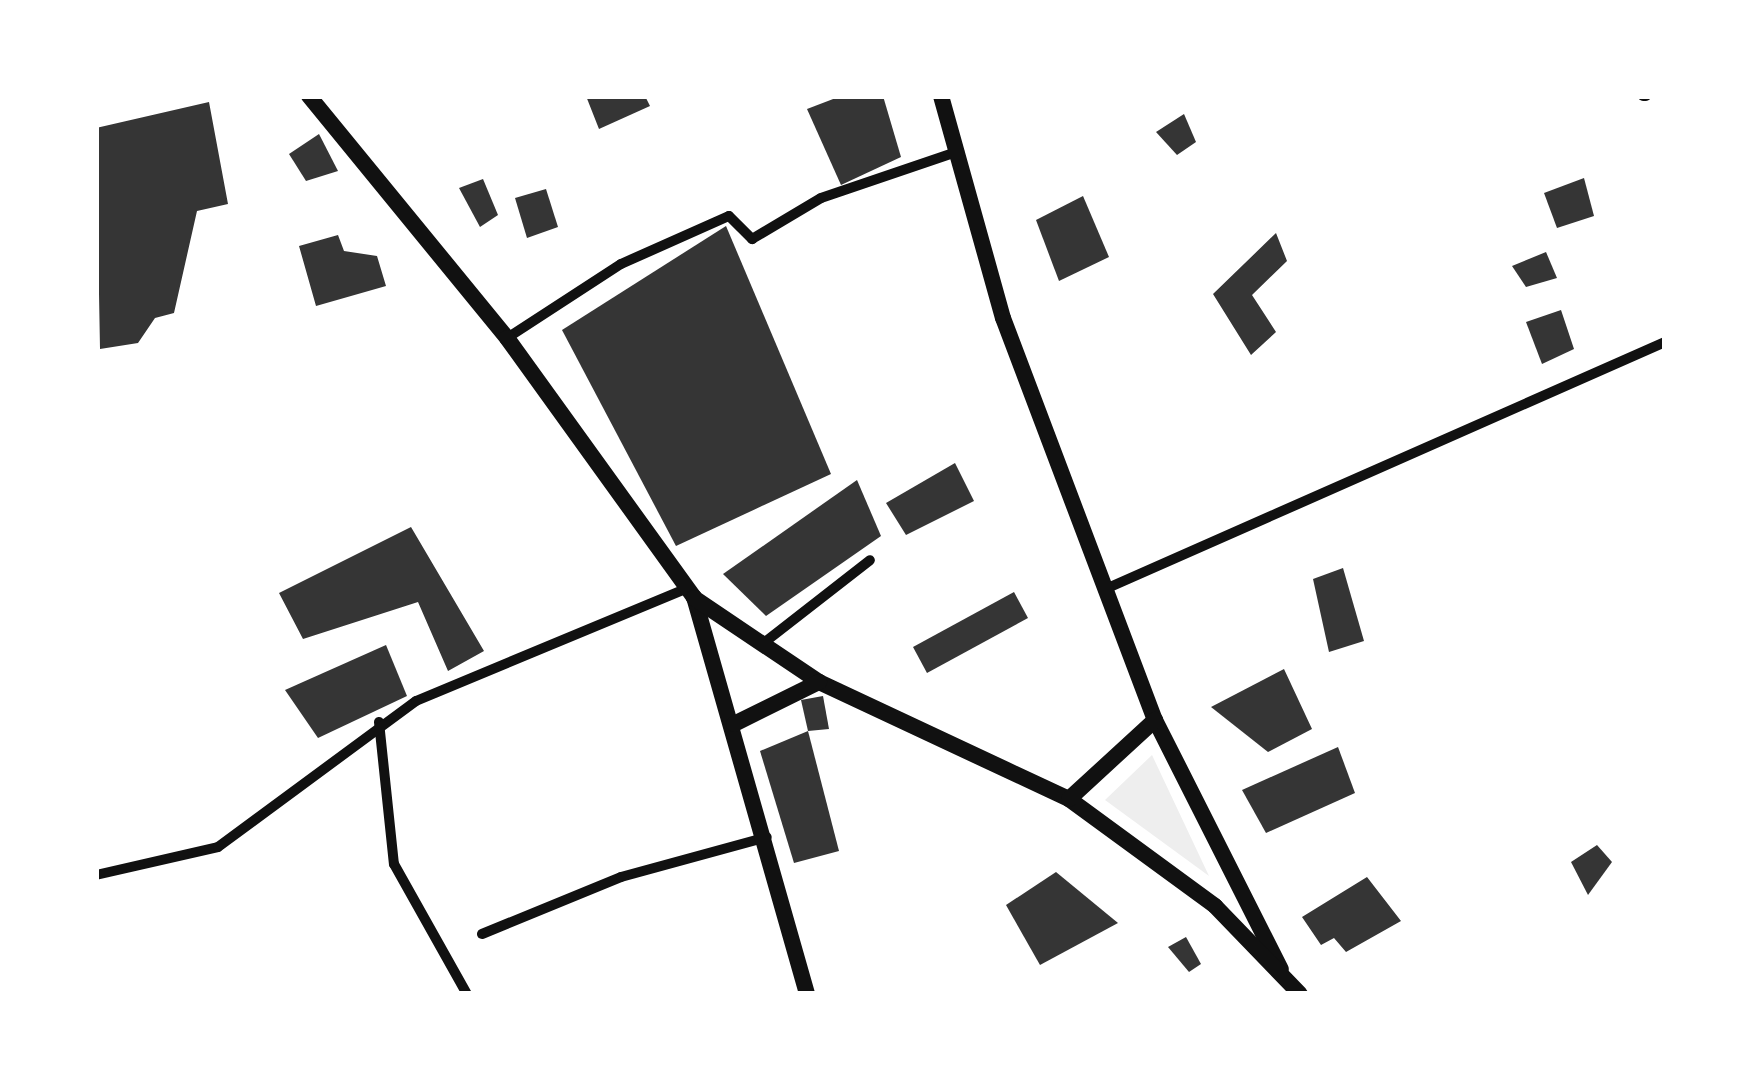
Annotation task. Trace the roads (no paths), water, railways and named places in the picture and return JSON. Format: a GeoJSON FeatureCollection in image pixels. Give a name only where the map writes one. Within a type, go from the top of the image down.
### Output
{"type":"FeatureCollection","features":[{"type":"Feature","properties":{"kind":"main road"},"geometry":{"type":"LineString","coordinates":[[309,96],[508,338],[690,592],[767,837],[807,994]]}},
{"type":"Feature","properties":{"kind":"main road"},"geometry":{"type":"LineString","coordinates":[[941,96],[962,150],[1003,318],[1110,587],[1155,720],[1281,969],[1300,994]]}},
{"type":"Feature","properties":{"kind":"main road"},"geometry":{"type":"LineString","coordinates":[[690,592],[819,682],[1069,799],[1281,969]]}},
{"type":"Feature","properties":{"kind":"main road"},"geometry":{"type":"LineString","coordinates":[[734,724],[819,682]]}},
{"type":"Feature","properties":{"kind":"main road"},"geometry":{"type":"LineString","coordinates":[[1069,799],[1155,720]]}},
{"type":"Feature","properties":{"kind":"street"},"geometry":{"type":"LineString","coordinates":[[508,338],[621,264],[729,216],[752,239],[821,198],[962,150]]}},
{"type":"Feature","properties":{"kind":"street"},"geometry":{"type":"LineString","coordinates":[[1110,587],[1665,342]]}},
{"type":"Feature","properties":{"kind":"street"},"geometry":{"type":"LineString","coordinates":[[761,644],[803,601],[871,560]]}},
{"type":"Feature","properties":{"kind":"street"},"geometry":{"type":"LineString","coordinates":[[96,875],[218,847],[379,722],[690,592]]}},
{"type":"Feature","properties":{"kind":"street"},"geometry":{"type":"LineString","coordinates":[[379,722],[394,864],[466,994]]}},
{"type":"Feature","properties":{"kind":"street"},"geometry":{"type":"LineString","coordinates":[[482,934],[621,877],[767,837]]}}]}
